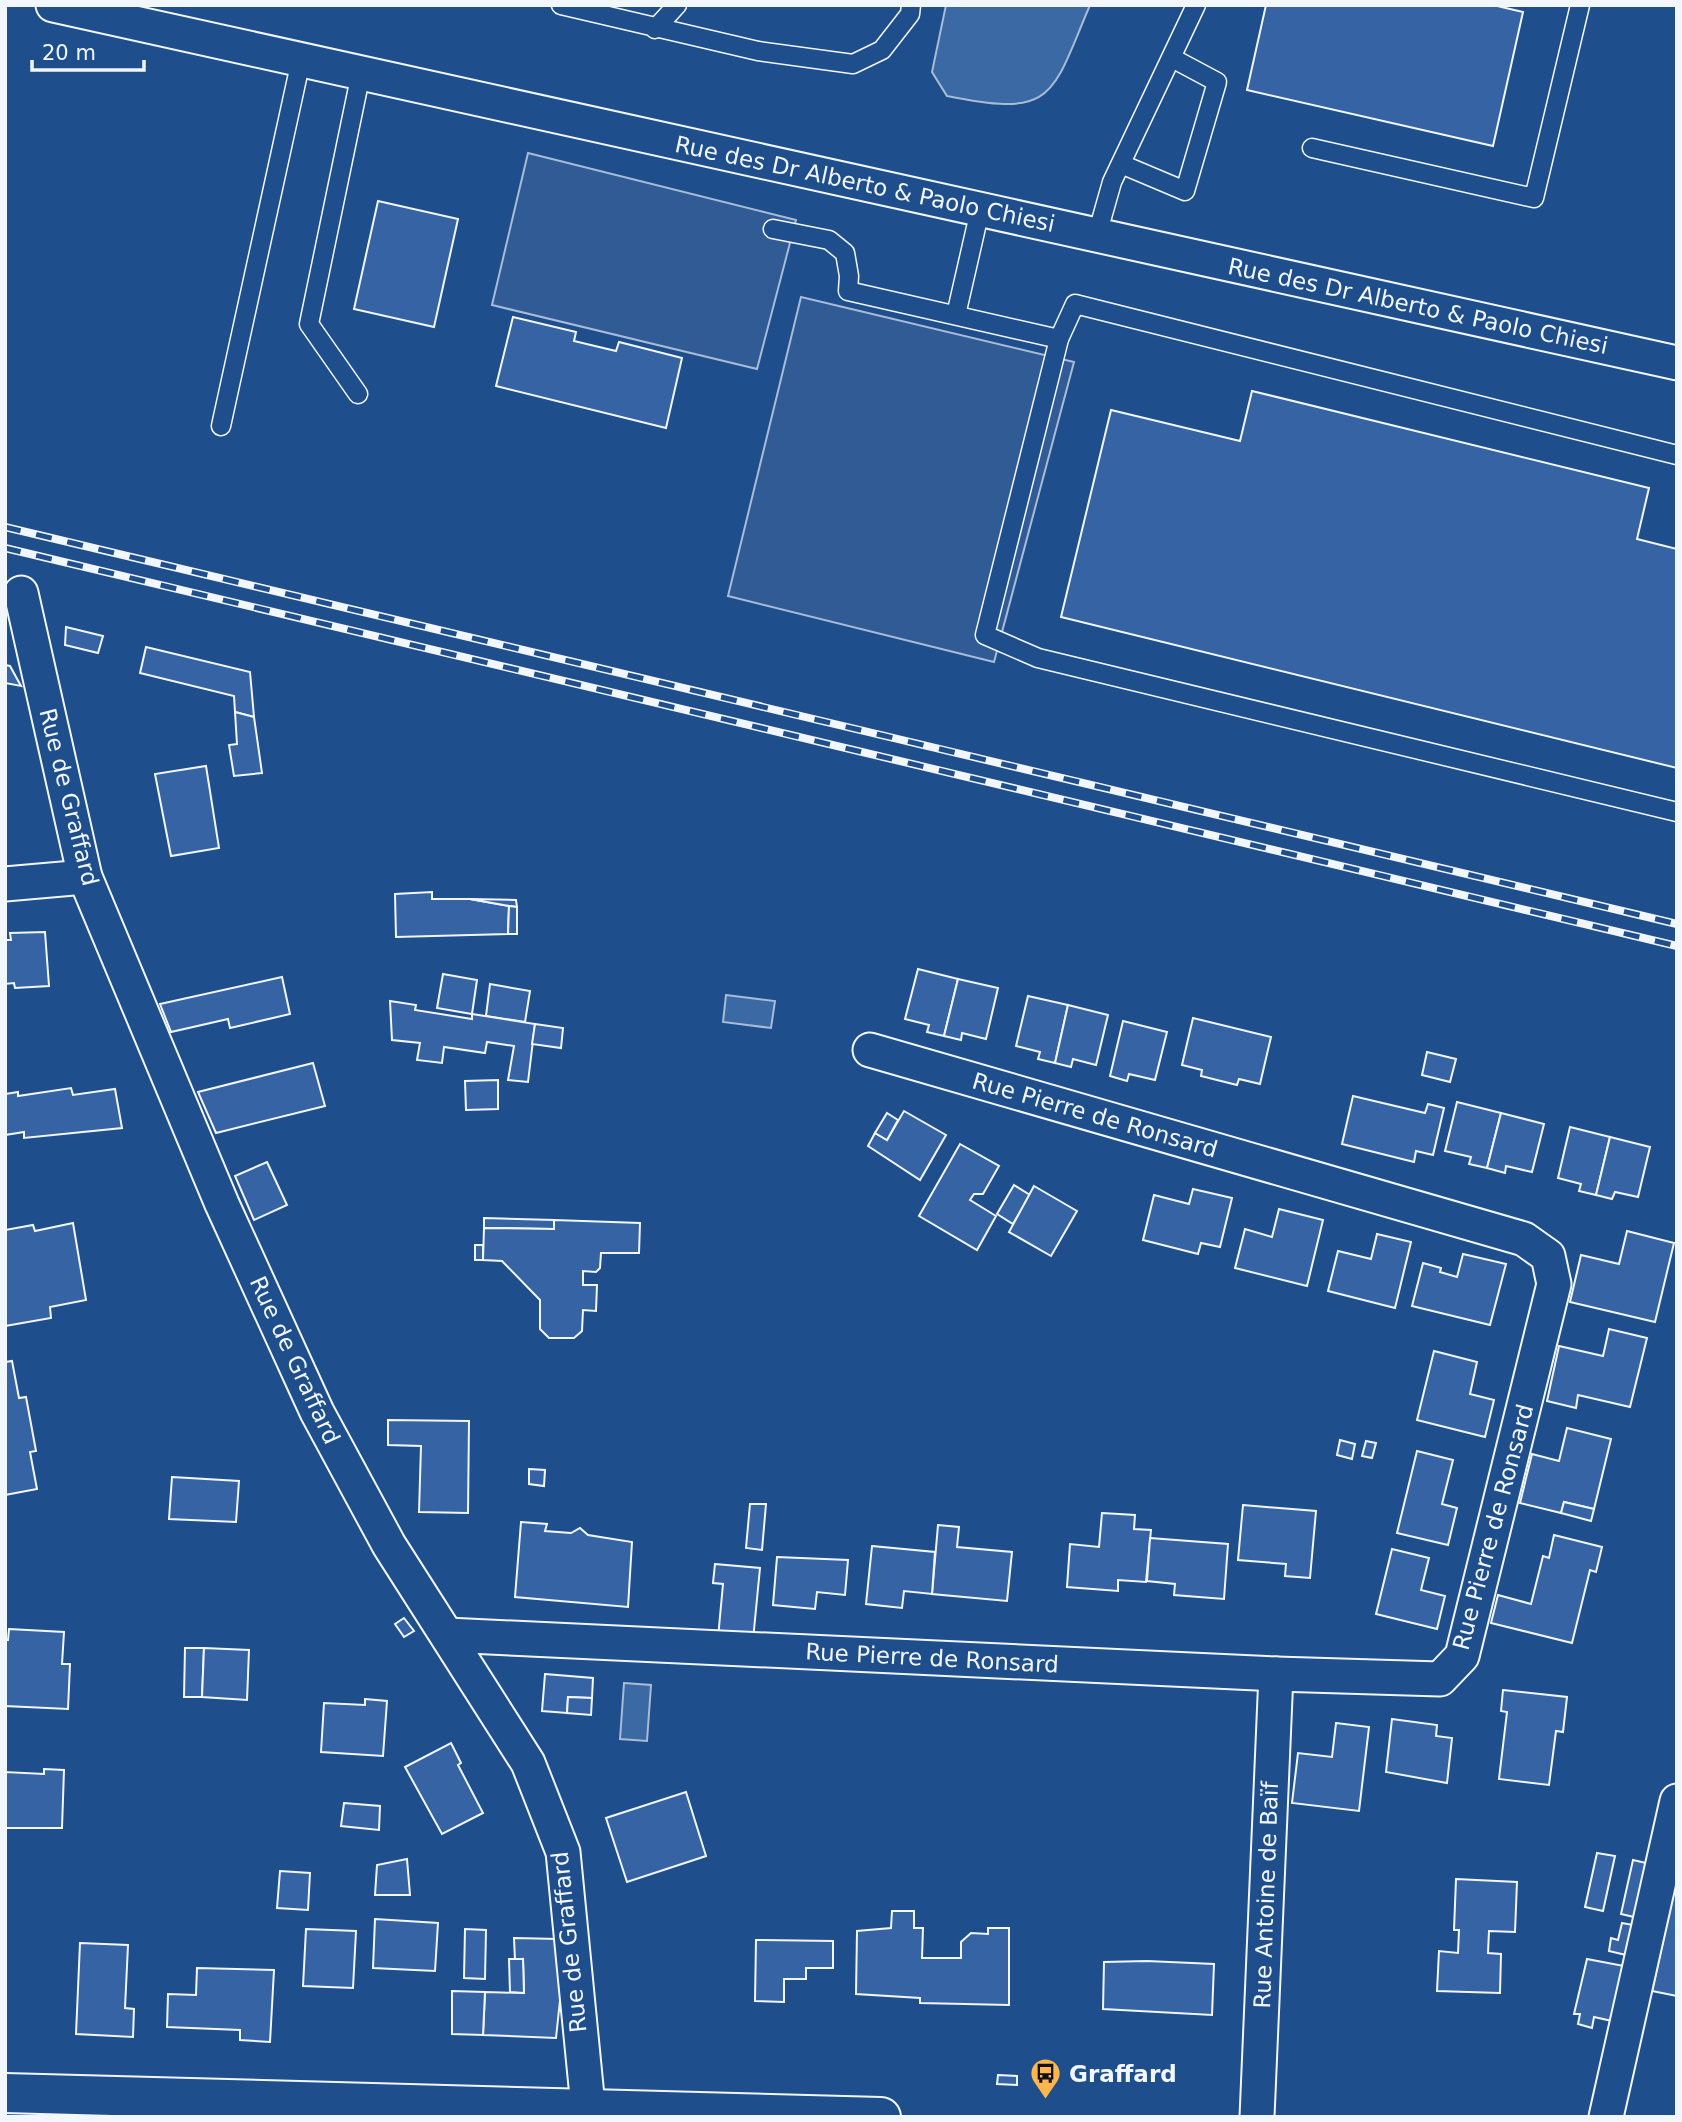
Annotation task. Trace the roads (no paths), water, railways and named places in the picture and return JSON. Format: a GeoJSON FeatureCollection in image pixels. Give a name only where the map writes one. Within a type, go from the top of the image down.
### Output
{"type":"FeatureCollection","features":[{"type":"Feature","properties":{"kind":"main road"},"geometry":{"type":"LineString","coordinates":[[5,2093],[588,2112],[881,2117]]}},
{"type":"Feature","properties":{"kind":"street","name":"Rue des Dr Alberto & Paolo Chiesi"},"geometry":{"type":"LineString","coordinates":[[72,7],[300,60],[1677,363]]}},
{"type":"Feature","properties":{"kind":"street","name":"Rue de Graffard"},"geometry":{"type":"LineString","coordinates":[[21,593],[85,877],[222,1204],[317,1412],[389,1545],[528,1763],[563,1852],[588,2112]]}},
{"type":"Feature","properties":{"kind":"street"},"geometry":{"type":"LineString","coordinates":[[5,884],[85,877]]}},
{"type":"Feature","properties":{"kind":"street","name":"Rue Pierre de Ronsard"},"geometry":{"type":"LineString","coordinates":[[447,1635],[1276,1674],[1440,1679],[1462,1656],[1554,1284],[1548,1255],[1524,1239],[870,1050]]}},
{"type":"Feature","properties":{"kind":"street","name":"Rue Antoine de Baïf"},"geometry":{"type":"LineString","coordinates":[[1257,2117],[1276,1674]]}},
{"type":"Feature","properties":{"kind":"street"},"geometry":{"type":"LineString","coordinates":[[1606,2117],[1677,1801]]}},
{"type":"Feature","properties":{"kind":"lane"},"geometry":{"type":"LineString","coordinates":[[561,5],[758,51],[853,65],[881,50],[910,14],[911,5]]}},
{"type":"Feature","properties":{"kind":"lane"},"geometry":{"type":"LineString","coordinates":[[655,29],[677,5]]}},
{"type":"Feature","properties":{"kind":"lane"},"geometry":{"type":"LineString","coordinates":[[1097,235],[1112,182],[1196,5]]}},
{"type":"Feature","properties":{"kind":"lane"},"geometry":{"type":"LineString","coordinates":[[1312,148],[1534,198],[1580,5]]}},
{"type":"Feature","properties":{"kind":"lane"},"geometry":{"type":"LineString","coordinates":[[1121,164],[1185,191],[1217,82],[1172,58]]}},
{"type":"Feature","properties":{"kind":"lane"},"geometry":{"type":"LineString","coordinates":[[221,426],[300,60]]}},
{"type":"Feature","properties":{"kind":"lane"},"geometry":{"type":"LineString","coordinates":[[358,394],[309,324],[361,73]]}},
{"type":"Feature","properties":{"kind":"lane"},"geometry":{"type":"LineString","coordinates":[[956,315],[979,209]]}},
{"type":"Feature","properties":{"kind":"lane"},"geometry":{"type":"LineString","coordinates":[[773,229],[829,240],[845,253],[849,276],[848,291],[1059,339]]}},
{"type":"Feature","properties":{"kind":"lane"},"geometry":{"type":"LineString","coordinates":[[1677,454],[1075,304],[1059,339],[985,635],[1038,658],[1677,812]]}},
{"type":"Feature","properties":{"kind":"railway"},"geometry":{"type":"LineString","coordinates":[[5,527],[1677,924]]}},
{"type":"Feature","properties":{"kind":"railway"},"geometry":{"type":"LineString","coordinates":[[5,548],[1677,946]]}},
{"type":"Feature","properties":{"kind":"place","name":"Graffard"},"geometry":{"type":"Point","coordinates":[1046,2101]}}]}
